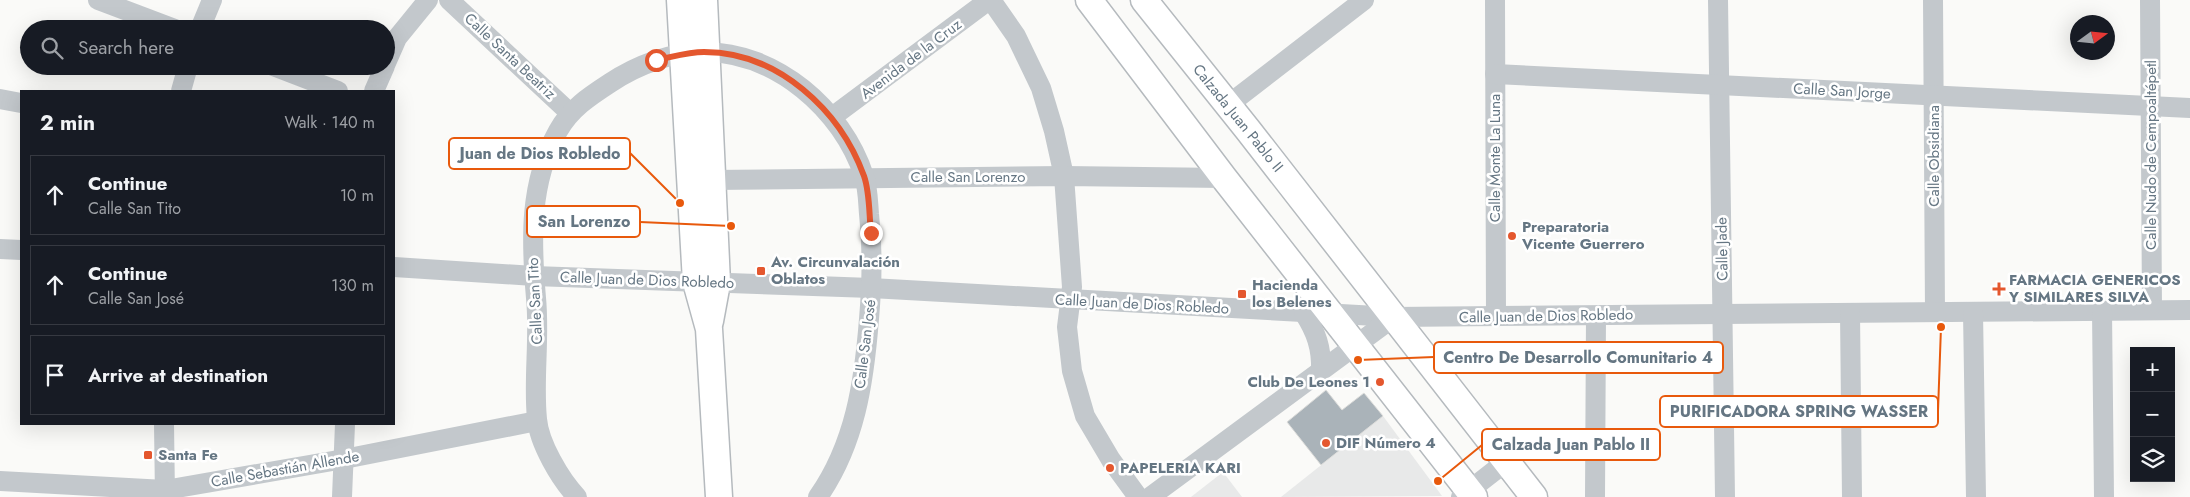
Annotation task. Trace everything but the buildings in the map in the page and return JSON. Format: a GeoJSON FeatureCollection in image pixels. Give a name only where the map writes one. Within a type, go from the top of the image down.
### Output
{"type":"FeatureCollection","features":[{"type":"Feature","properties":{"kind":"main road"},"geometry":{"type":"LineString","coordinates":[[680,0],[695,53],[712,180],[706,283]]}},
{"type":"Feature","properties":{"kind":"main road"},"geometry":{"type":"LineString","coordinates":[[704,0],[695,53],[719,497]]}},
{"type":"Feature","properties":{"kind":"main road"},"geometry":{"type":"LineString","coordinates":[[1089,0],[1224,178],[1332,314],[1468,495]]}},
{"type":"Feature","properties":{"kind":"main road","name":"Calzada Juan Pablo II"},"geometry":{"type":"LineString","coordinates":[[1144,0],[1534,497]]}},
{"type":"Feature","properties":{"kind":"street"},"geometry":{"type":"LineString","coordinates":[[98,0],[151,20]]}},
{"type":"Feature","properties":{"kind":"street"},"geometry":{"type":"LineString","coordinates":[[204,20],[212,0]]}},
{"type":"Feature","properties":{"kind":"street"},"geometry":{"type":"LineString","coordinates":[[395,43],[428,0]]}},
{"type":"Feature","properties":{"kind":"street","name":"Calle Santa Beatriz"},"geometry":{"type":"LineString","coordinates":[[449,0],[570,113]]}},
{"type":"Feature","properties":{"kind":"street"},"geometry":{"type":"LineString","coordinates":[[990,0],[1016,36],[1041,88],[1054,131],[1064,176],[1072,287],[1067,327],[1072,371],[1085,416],[1111,460],[1138,497]]}},
{"type":"Feature","properties":{"kind":"street","name":"Avenida de la Cruz"},"geometry":{"type":"LineString","coordinates":[[832,117],[990,0]]}},
{"type":"Feature","properties":{"kind":"street"},"geometry":{"type":"LineString","coordinates":[[1228,105],[1364,0]]}},
{"type":"Feature","properties":{"kind":"street","name":"Calle Monte La Luna"},"geometry":{"type":"LineString","coordinates":[[1494,0],[1496,317]]}},
{"type":"Feature","properties":{"kind":"street","name":"Calle Jade"},"geometry":{"type":"LineString","coordinates":[[1718,0],[1725,497]]}},
{"type":"Feature","properties":{"kind":"street","name":"Calle Obsidiana"},"geometry":{"type":"LineString","coordinates":[[1933,0],[1935,312]]}},
{"type":"Feature","properties":{"kind":"street","name":"Calle Nudo de Cempoaltépetl"},"geometry":{"type":"LineString","coordinates":[[2150,0],[2152,310]]}},
{"type":"Feature","properties":{"kind":"street","name":"Calle San Tito"},"geometry":{"type":"LineString","coordinates":[[576,497],[558,472],[545,446],[537,421],[538,319],[532,240],[540,174],[558,130],[570,113],[621,76],[656,60],[695,53]]}},
{"type":"Feature","properties":{"kind":"street","name":"Calle San José"},"geometry":{"type":"LineString","coordinates":[[695,53],[746,59],[772,69],[814,99],[832,117],[845,136],[865,178],[871,233],[872,288],[866,356],[854,425],[836,470],[818,497]]}},
{"type":"Feature","properties":{"kind":"street","name":"Calle San Jorge"},"geometry":{"type":"LineString","coordinates":[[1495,74],[2190,108]]}},
{"type":"Feature","properties":{"kind":"street"},"geometry":{"type":"LineString","coordinates":[[181,90],[185,75]]}},
{"type":"Feature","properties":{"kind":"street"},"geometry":{"type":"LineString","coordinates":[[296,75],[335,90]]}},
{"type":"Feature","properties":{"kind":"street"},"geometry":{"type":"LineString","coordinates":[[374,90],[381,75]]}},
{"type":"Feature","properties":{"kind":"street"},"geometry":{"type":"LineString","coordinates":[[0,99],[20,103]]}},
{"type":"Feature","properties":{"kind":"street","name":"Calle San Lorenzo"},"geometry":{"type":"LineString","coordinates":[[712,180],[1064,176],[1224,178]]}},
{"type":"Feature","properties":{"kind":"street"},"geometry":{"type":"LineString","coordinates":[[0,249],[20,250]]}},
{"type":"Feature","properties":{"kind":"street","name":"Calle Juan de Dios Robledo"},"geometry":{"type":"LineString","coordinates":[[395,267],[534,276],[872,288],[1394,317],[2190,310]]}},
{"type":"Feature","properties":{"kind":"street"},"geometry":{"type":"LineString","coordinates":[[2102,311],[2104,497]]}},
{"type":"Feature","properties":{"kind":"street"},"geometry":{"type":"LineString","coordinates":[[1973,312],[1976,497]]}},
{"type":"Feature","properties":{"kind":"street"},"geometry":{"type":"LineString","coordinates":[[1304,313],[1319,341],[1322,356],[1321,371]]}},
{"type":"Feature","properties":{"kind":"street"},"geometry":{"type":"LineString","coordinates":[[1850,313],[1852,497]]}},
{"type":"Feature","properties":{"kind":"street"},"geometry":{"type":"LineString","coordinates":[[1595,497],[1596,316]]}},
{"type":"Feature","properties":{"kind":"street"},"geometry":{"type":"LineString","coordinates":[[1150,497],[1394,317]]}},
{"type":"Feature","properties":{"kind":"street","name":"Calle Sebastián Allende"},"geometry":{"type":"LineString","coordinates":[[0,481],[165,494],[537,421]]}},
{"type":"Feature","properties":{"kind":"street"},"geometry":{"type":"LineString","coordinates":[[164,425],[165,494]]}},
{"type":"Feature","properties":{"kind":"street"},"geometry":{"type":"LineString","coordinates":[[342,497],[345,425]]}},
{"type":"Feature","properties":{"kind":"street"},"geometry":{"type":"LineString","coordinates":[[1468,495],[1507,461]]}},
{"type":"Feature","properties":{"kind":"shaded area"},"geometry":{"type":"Polygon","coordinates":[[[1383,416],[1442,496],[1281,497],[1383,416]]]}},
{"type":"Feature","properties":{"kind":"shaded area"},"geometry":{"type":"Polygon","coordinates":[[[1223,472],[1242,497],[1191,497],[1223,472]]]}},
{"type":"Feature","properties":{"kind":"place","name":"Juan de Dios Robledo"},"geometry":{"type":"Point","coordinates":[680,203]}},
{"type":"Feature","properties":{"kind":"place","name":"San Lorenzo"},"geometry":{"type":"Point","coordinates":[731,226]}},
{"type":"Feature","properties":{"kind":"place","name":"Preparatoria Vicente Guerrero"},"geometry":{"type":"Point","coordinates":[1512,236]}},
{"type":"Feature","properties":{"kind":"place","name":"Av. Circunvalación Oblatos"},"geometry":{"type":"Point","coordinates":[761,271]}},
{"type":"Feature","properties":{"kind":"place","name":"FARMACIA GENERICOS Y SIMILARES SILVA"},"geometry":{"type":"Point","coordinates":[1999,289]}},
{"type":"Feature","properties":{"kind":"place","name":"Hacienda los Belenes"},"geometry":{"type":"Point","coordinates":[1242,294]}},
{"type":"Feature","properties":{"kind":"place","name":"PURIFICADORA SPRING WASSER"},"geometry":{"type":"Point","coordinates":[1941,327]}},
{"type":"Feature","properties":{"kind":"place","name":"Centro De Desarrollo Comunitario 4"},"geometry":{"type":"Point","coordinates":[1358,360]}},
{"type":"Feature","properties":{"kind":"place","name":"Club De Leones 1"},"geometry":{"type":"Point","coordinates":[1380,382]}},
{"type":"Feature","properties":{"kind":"place","name":"DIF Número 4"},"geometry":{"type":"Point","coordinates":[1326,443]}},
{"type":"Feature","properties":{"kind":"place","name":"Santa Fe"},"geometry":{"type":"Point","coordinates":[148,455]}},
{"type":"Feature","properties":{"kind":"place","name":"PAPELERIA KARI"},"geometry":{"type":"Point","coordinates":[1110,468]}},
{"type":"Feature","properties":{"kind":"place","name":"Calzada Juan Pablo II"},"geometry":{"type":"Point","coordinates":[1438,481]}},
{"type":"Feature","properties":{"kind":"route"},"geometry":{"type":"LineString","coordinates":[[656,60],[684,54],[706,52],[746,59],[772,69],[814,99],[832,117],[845,136],[865,178],[871,233]]}}]}
